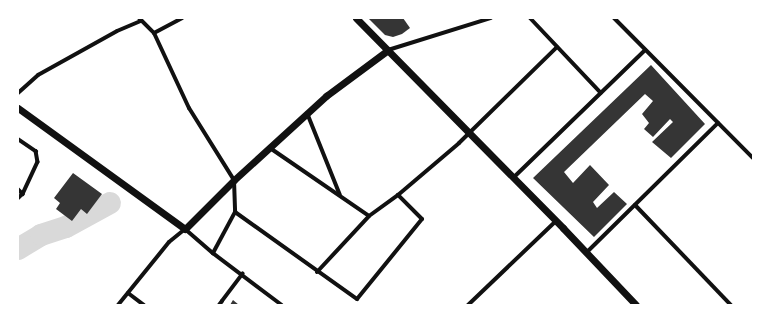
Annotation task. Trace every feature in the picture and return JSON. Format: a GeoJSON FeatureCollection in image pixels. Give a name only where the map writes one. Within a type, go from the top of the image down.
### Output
{"type":"FeatureCollection","features":[{"type":"Feature","properties":{"kind":"street"},"geometry":{"type":"LineString","coordinates":[[154,33],[182,18]]}},
{"type":"Feature","properties":{"kind":"street"},"geometry":{"type":"LineString","coordinates":[[356,18],[587,252],[636,305]]}},
{"type":"Feature","properties":{"kind":"street"},"geometry":{"type":"LineString","coordinates":[[118,305],[169,242],[185,229],[234,180],[326,96],[388,50],[491,18]]}},
{"type":"Feature","properties":{"kind":"street"},"geometry":{"type":"LineString","coordinates":[[530,18],[601,93]]}},
{"type":"Feature","properties":{"kind":"street"},"geometry":{"type":"LineString","coordinates":[[614,18],[753,158]]}},
{"type":"Feature","properties":{"kind":"street"},"geometry":{"type":"LineString","coordinates":[[18,93],[38,75],[139,20],[154,33],[189,108],[234,180],[235,212],[213,253]]}},
{"type":"Feature","properties":{"kind":"street"},"geometry":{"type":"LineString","coordinates":[[317,272],[368,216],[398,195],[469,133],[557,47]]}},
{"type":"Feature","properties":{"kind":"street"},"geometry":{"type":"LineString","coordinates":[[513,178],[645,50]]}},
{"type":"Feature","properties":{"kind":"street"},"geometry":{"type":"LineString","coordinates":[[18,108],[185,229],[213,253],[282,305]]}},
{"type":"Feature","properties":{"kind":"street"},"geometry":{"type":"LineString","coordinates":[[307,113],[340,195]]}},
{"type":"Feature","properties":{"kind":"street"},"geometry":{"type":"LineString","coordinates":[[587,252],[718,123]]}},
{"type":"Feature","properties":{"kind":"street"},"geometry":{"type":"LineString","coordinates":[[18,139],[36,151],[38,162],[23,194],[18,199]]}},
{"type":"Feature","properties":{"kind":"street"},"geometry":{"type":"LineString","coordinates":[[270,148],[340,195],[368,216]]}},
{"type":"Feature","properties":{"kind":"street"},"geometry":{"type":"LineString","coordinates":[[18,189],[23,194]]}},
{"type":"Feature","properties":{"kind":"street"},"geometry":{"type":"LineString","coordinates":[[235,212],[356,299],[381,271],[422,219],[398,195]]}},
{"type":"Feature","properties":{"kind":"street"},"geometry":{"type":"LineString","coordinates":[[635,205],[731,305]]}},
{"type":"Feature","properties":{"kind":"street"},"geometry":{"type":"LineString","coordinates":[[468,305],[556,221]]}},
{"type":"Feature","properties":{"kind":"street"},"geometry":{"type":"LineString","coordinates":[[221,303],[242,274]]}},
{"type":"Feature","properties":{"kind":"street"},"geometry":{"type":"LineString","coordinates":[[128,293],[144,305]]}},
{"type":"Feature","properties":{"kind":"building"},"geometry":{"type":"Polygon","coordinates":[[[368,18],[403,18],[410,28],[402,34],[393,37],[385,35],[368,18]]]}},
{"type":"Feature","properties":{"kind":"building"},"geometry":{"type":"Polygon","coordinates":[[[651,65],[705,124],[671,158],[652,142],[673,122],[670,119],[653,137],[644,129],[649,123],[642,114],[653,101],[645,94],[564,172],[573,183],[590,165],[609,185],[593,202],[597,208],[614,192],[627,204],[594,237],[533,178],[651,65]]]}},
{"type":"Feature","properties":{"kind":"building"},"geometry":{"type":"Polygon","coordinates":[[[73,173],[102,194],[87,214],[81,209],[72,221],[56,209],[60,203],[54,198],[73,173]]]}},
{"type":"Feature","properties":{"kind":"building"},"geometry":{"type":"Polygon","coordinates":[[[233,300],[239,305],[230,305],[233,300]]]}},
{"type":"Feature","properties":{"kind":"waterway"},"geometry":{"type":"LineString","coordinates":[[18,249],[41,235],[66,227],[110,203]]}}]}
